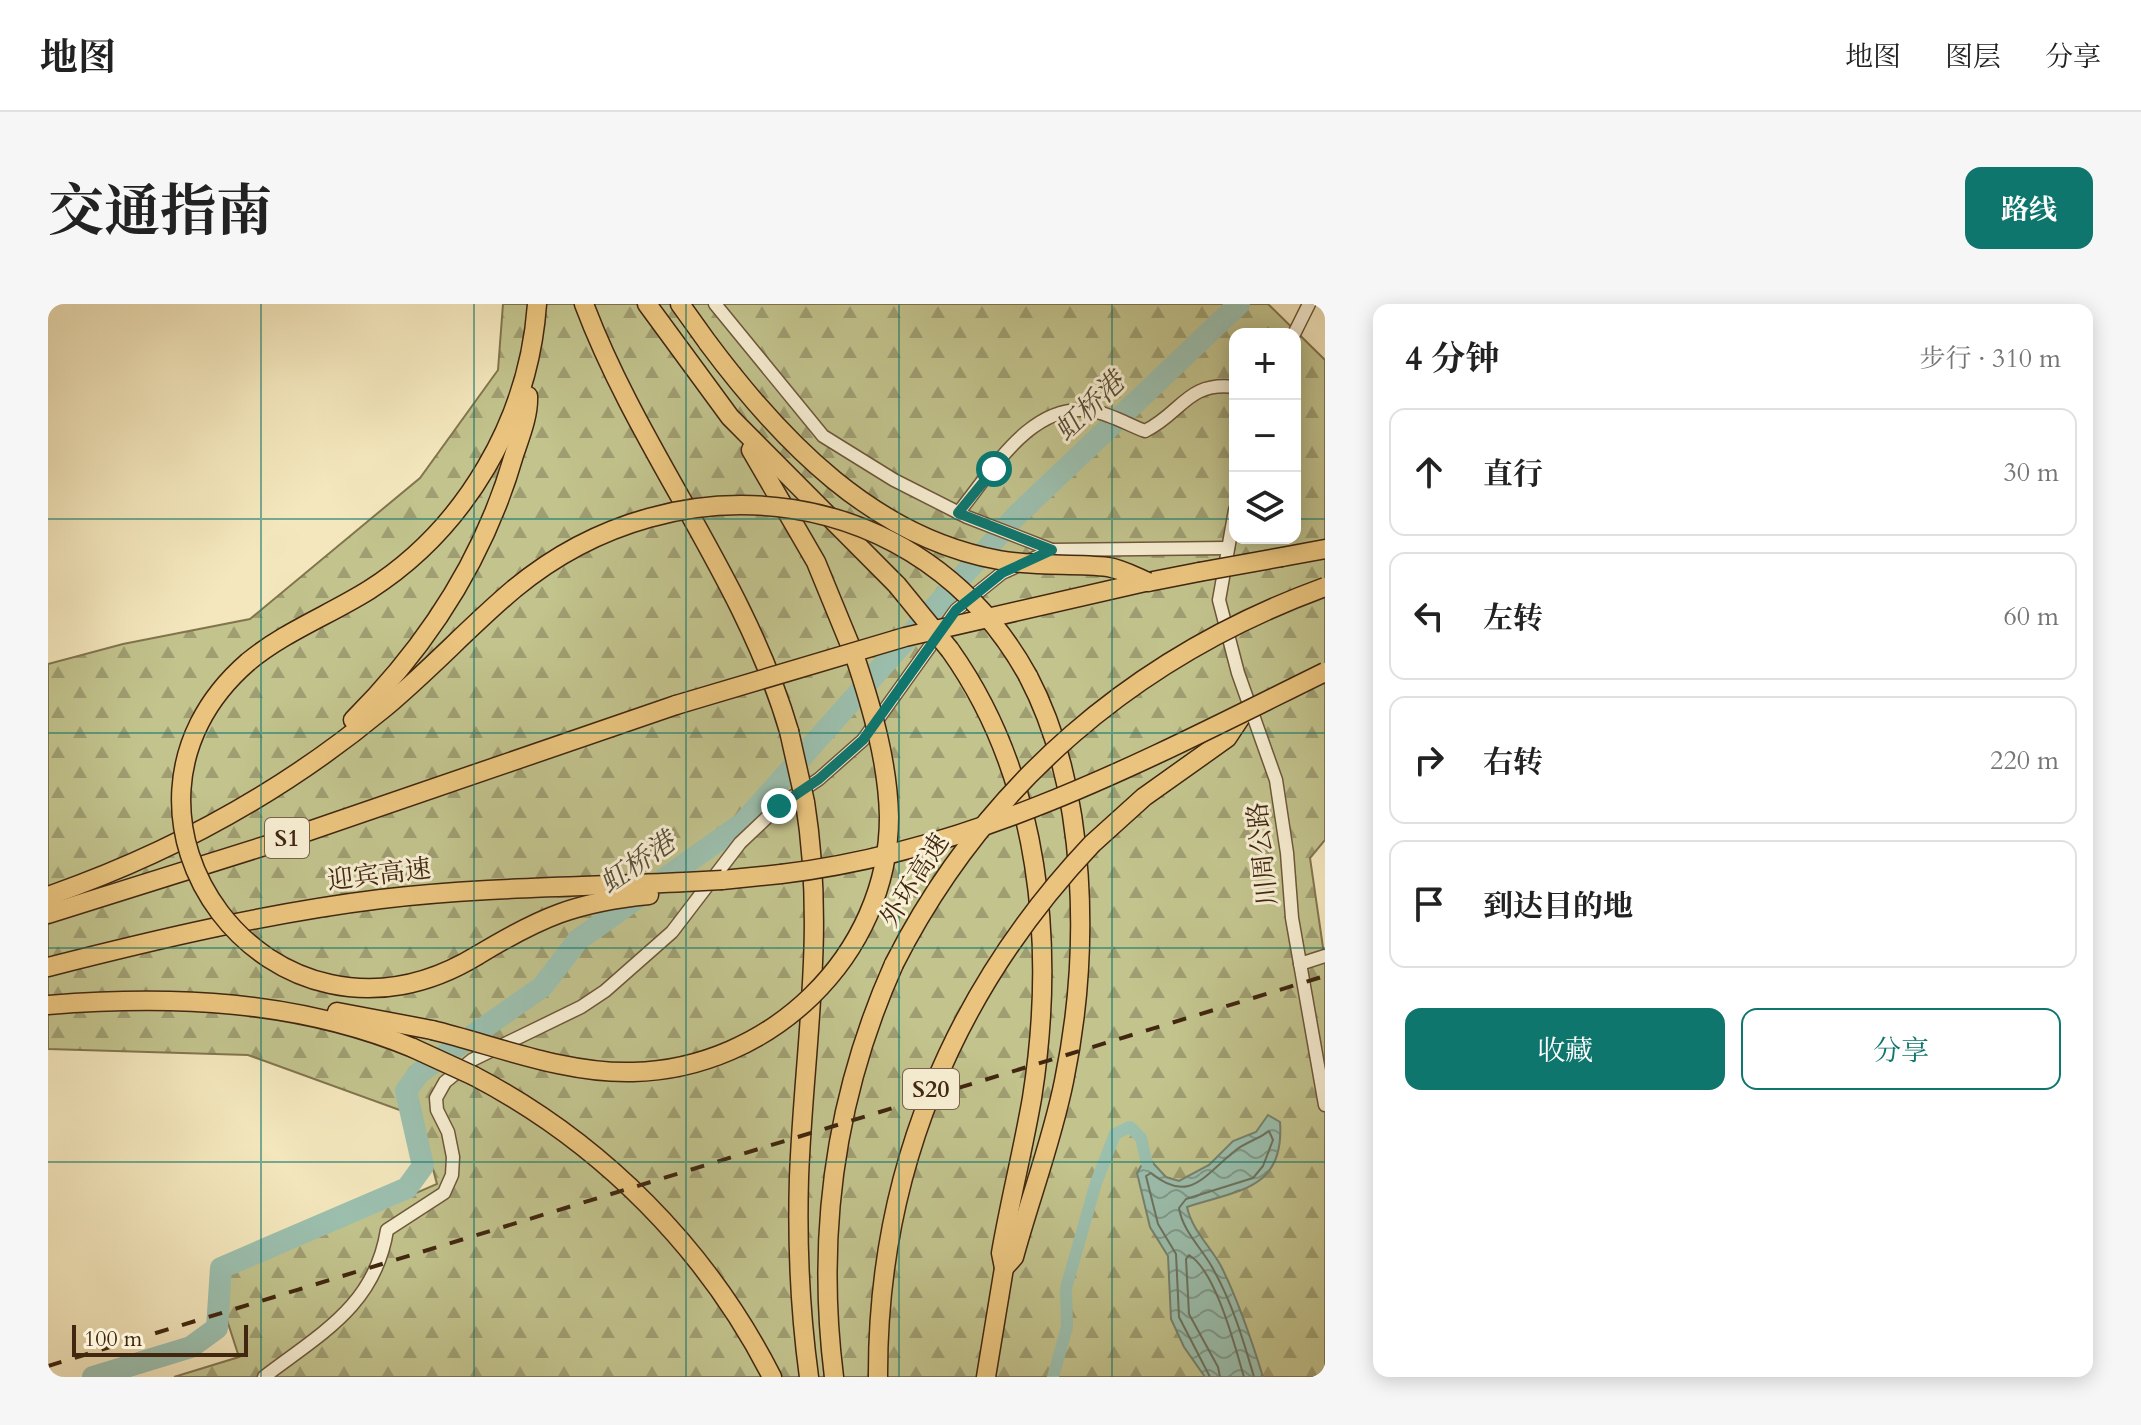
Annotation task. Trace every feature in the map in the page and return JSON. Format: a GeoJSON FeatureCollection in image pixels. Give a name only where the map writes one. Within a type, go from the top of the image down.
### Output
{"type":"FeatureCollection","features":[{"type":"Feature","properties":{"kind":"highway"},"geometry":{"type":"LineString","coordinates":[[537,304],[524,379],[508,424],[487,467],[460,507],[427,543],[371,589],[278,641],[248,662],[218,695],[193,743],[183,796],[185,832],[198,875],[220,915],[258,953],[289,971],[323,983],[359,989],[413,984],[447,973],[564,909],[603,899],[668,893],[685,882]]}},
{"type":"Feature","properties":{"kind":"highway"},"geometry":{"type":"LineString","coordinates":[[584,304],[645,435],[746,616],[789,731],[805,802],[817,926],[798,1214],[809,1377]]}},
{"type":"Feature","properties":{"kind":"highway"},"geometry":{"type":"LineString","coordinates":[[647,304],[684,358],[748,436],[897,585],[950,650],[985,708],[1009,764],[1026,822],[1037,882],[1041,986],[1037,1060],[1001,1253],[1004,1268],[986,1377]]}},
{"type":"Feature","properties":{"kind":"highway"},"geometry":{"type":"LineString","coordinates":[[680,304],[752,397],[811,460],[863,504],[899,525],[977,555],[1049,566],[1110,567],[1148,582]]}},
{"type":"Feature","properties":{"kind":"highway"},"geometry":{"type":"LineString","coordinates":[[343,740],[352,721],[390,681],[429,632],[477,551],[501,494],[520,435],[529,399],[524,379]]}},
{"type":"Feature","properties":{"kind":"highway"},"geometry":{"type":"LineString","coordinates":[[319,1018],[338,1012],[432,1030],[567,1065],[609,1072],[651,1072],[693,1064],[733,1051],[770,1031],[804,1005],[832,975],[856,940],[873,901],[884,861],[889,819],[886,779],[855,657],[816,562],[752,455],[748,436]]}},
{"type":"Feature","properties":{"kind":"highway"},"geometry":{"type":"LineString","coordinates":[[48,896],[131,863],[208,826],[281,783],[343,740],[414,682],[514,589],[571,548],[651,515],[731,504],[800,509],[866,529],[937,570],[981,610],[1028,676],[1053,733],[1065,780],[1076,855],[1079,952],[1075,1016],[1057,1113],[1014,1257],[1004,1268]]}},
{"type":"Feature","properties":{"kind":"highway","name":"迎宾高速"},"geometry":{"type":"LineString","coordinates":[[48,914],[217,862],[676,705],[905,637],[1148,582],[1325,549]]}},
{"type":"Feature","properties":{"kind":"highway","name":"外环高速"},"geometry":{"type":"LineString","coordinates":[[834,1377],[826,1256],[835,1155],[858,1057],[894,964],[927,903],[965,846],[1008,794],[1082,723],[1136,682],[1194,647],[1325,587]]}},
{"type":"Feature","properties":{"kind":"highway","name":"S20"},"geometry":{"type":"LineString","coordinates":[[878,1377],[883,1278],[899,1186],[923,1108],[967,1013],[1016,933],[1068,870],[1144,797],[1227,738],[1243,714],[1325,672]]}},
{"type":"Feature","properties":{"kind":"highway","name":"迎宾高速"},"geometry":{"type":"LineString","coordinates":[[48,967],[219,925],[412,896],[722,880],[837,865],[961,835],[1081,791],[1243,714]]}},
{"type":"Feature","properties":{"kind":"highway"},"geometry":{"type":"LineString","coordinates":[[48,1005],[205,1002],[319,1018],[413,1048],[474,1076],[522,1103],[578,1142],[659,1215],[727,1300],[772,1377]]}},
{"type":"Feature","properties":{"kind":"street"},"geometry":{"type":"LineString","coordinates":[[715,304],[823,436],[894,480],[962,515],[1024,542],[1052,550],[1228,548]]}},
{"type":"Feature","properties":{"kind":"street"},"geometry":{"type":"LineString","coordinates":[[1297,328],[1309,304]]}},
{"type":"Feature","properties":{"kind":"street"},"geometry":{"type":"LineString","coordinates":[[962,515],[1031,426],[1059,412],[1093,411],[1145,431],[1161,424],[1191,394],[1215,384],[1229,386]]}},
{"type":"Feature","properties":{"kind":"street","name":"川周公路"},"geometry":{"type":"LineString","coordinates":[[1229,543],[1219,600],[1238,673],[1276,780],[1300,964],[1325,1105]]}},
{"type":"Feature","properties":{"kind":"street"},"geometry":{"type":"LineString","coordinates":[[264,1377],[344,1315],[369,1287],[384,1250],[387,1230],[444,1193],[452,1175],[453,1157],[436,1098],[445,1082],[472,1060],[581,1007],[605,991],[672,932],[740,843],[779,806],[819,779],[863,740],[956,610],[1002,573],[1052,550]]}},
{"type":"Feature","properties":{"kind":"street"},"geometry":{"type":"LineString","coordinates":[[1300,964],[1325,956]]}},
{"type":"Feature","properties":{"kind":"green space"},"geometry":{"type":"Polygon","coordinates":[[[503,304],[1268,304],[1292,328],[1229,328],[1229,544],[1301,544],[1301,336],[1325,360],[1325,840],[1310,858],[1325,961],[1325,1377],[174,1377],[239,1357],[214,1280],[437,1184],[419,1117],[248,1055],[48,1049],[48,664],[123,644],[250,619],[420,478],[498,370],[503,304]]]}},
{"type":"Feature","properties":{"kind":"water"},"geometry":{"type":"Polygon","coordinates":[[[1268,1115],[1280,1122],[1280,1144],[1275,1162],[1266,1174],[1240,1191],[1187,1207],[1193,1223],[1227,1280],[1263,1377],[1205,1377],[1184,1347],[1171,1319],[1168,1256],[1150,1227],[1137,1173],[1141,1166],[1152,1162],[1166,1177],[1179,1181],[1209,1165],[1233,1141],[1256,1132],[1268,1115]]]}},
{"type":"Feature","properties":{"kind":"waterway","name":"虹桥港"},"geometry":{"type":"LineString","coordinates":[[93,1377],[191,1347],[217,1328],[221,1268],[407,1188],[423,1166],[406,1091],[419,1073],[542,987],[578,940],[743,823],[1016,516],[1239,304]]}},
{"type":"Feature","properties":{"kind":"waterway"},"geometry":{"type":"LineString","coordinates":[[1053,1377],[1067,1327],[1066,1288],[1096,1183],[1115,1134],[1130,1127],[1141,1138],[1147,1164]]}},
{"type":"Feature","properties":{"kind":"railway"},"geometry":{"type":"LineString","coordinates":[[48,1366],[1325,976]]}},
{"type":"Feature","properties":{"kind":"route"},"geometry":{"type":"LineString","coordinates":[[779,806],[819,779],[863,740],[956,610],[1002,573],[1052,550],[1024,542],[958,513],[994,469]]}}]}
